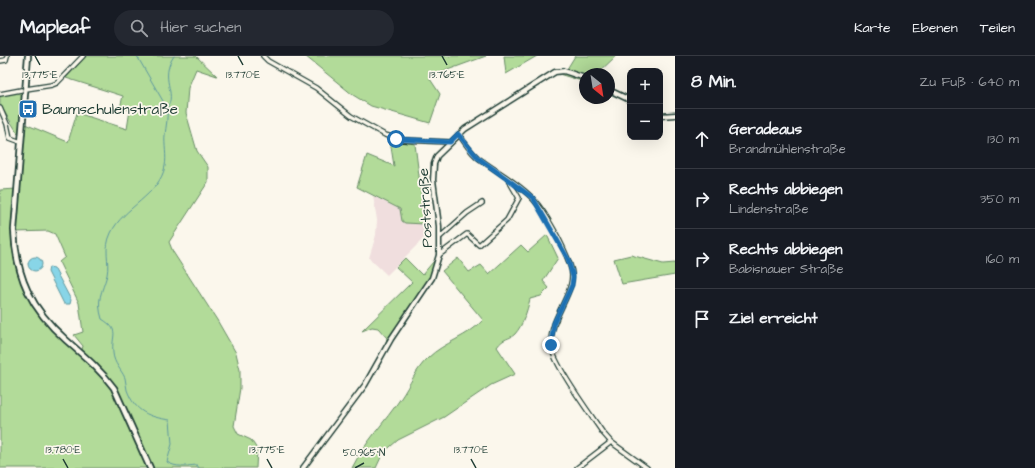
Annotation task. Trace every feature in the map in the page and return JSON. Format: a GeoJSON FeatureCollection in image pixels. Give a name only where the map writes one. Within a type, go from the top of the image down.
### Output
{"type":"FeatureCollection","features":[{"type":"Feature","properties":{"kind":"main road"},"geometry":{"type":"LineString","coordinates":[[28,56],[24,90],[14,230],[16,256],[22,281],[31,300],[55,330],[90,360],[114,388],[150,468]]}},
{"type":"Feature","properties":{"kind":"street"},"geometry":{"type":"LineString","coordinates":[[0,61],[6,60],[7,56]]}},
{"type":"Feature","properties":{"kind":"street"},"geometry":{"type":"LineString","coordinates":[[0,94],[52,86],[57,83],[83,56]]}},
{"type":"Feature","properties":{"kind":"street"},"geometry":{"type":"LineString","coordinates":[[263,56],[268,61],[326,95],[355,119],[385,135],[402,140],[450,142]]}},
{"type":"Feature","properties":{"kind":"street","name":"Poststraße"},"geometry":{"type":"LineString","coordinates":[[303,468],[365,385],[391,339],[432,278],[439,255],[440,237],[433,180],[434,164],[437,156],[458,134],[494,109],[555,72],[564,71],[579,76]]}},
{"type":"Feature","properties":{"kind":"street"},"geometry":{"type":"LineString","coordinates":[[615,93],[627,99]]}},
{"type":"Feature","properties":{"kind":"street"},"geometry":{"type":"LineString","coordinates":[[0,108],[7,124],[10,138],[21,142]]}},
{"type":"Feature","properties":{"kind":"street"},"geometry":{"type":"LineString","coordinates":[[663,116],[675,115]]}},
{"type":"Feature","properties":{"kind":"street"},"geometry":{"type":"LineString","coordinates":[[458,134],[477,157],[508,178],[537,203],[564,249],[573,277],[572,285],[558,310],[552,333],[553,355],[574,390],[611,442],[647,468]]}},
{"type":"Feature","properties":{"kind":"street"},"geometry":{"type":"LineString","coordinates":[[439,255],[467,234],[478,244],[482,243],[507,220],[519,198],[508,178]]}},
{"type":"Feature","properties":{"kind":"street"},"geometry":{"type":"LineString","coordinates":[[440,237],[467,213],[482,203]]}},
{"type":"Feature","properties":{"kind":"street"},"geometry":{"type":"LineString","coordinates":[[577,468],[611,442]]}},
{"type":"Feature","properties":{"kind":"shaded area"},"geometry":{"type":"Polygon","coordinates":[[[373,196],[400,209],[402,221],[405,223],[425,224],[429,229],[428,234],[387,275],[369,258],[376,235],[377,220],[373,196]]]}},
{"type":"Feature","properties":{"kind":"green space"},"geometry":{"type":"Polygon","coordinates":[[[86,56],[196,56],[217,76],[196,69],[188,88],[186,113],[197,151],[208,167],[208,182],[169,242],[173,252],[217,320],[236,353],[240,370],[240,388],[234,426],[238,434],[251,440],[257,449],[256,468],[0,468],[0,190],[17,189],[12,244],[19,278],[25,291],[40,314],[49,324],[81,353],[83,346],[74,335],[83,332],[79,303],[59,262],[65,257],[55,234],[48,231],[16,232],[25,124],[68,142],[77,113],[127,129],[130,110],[120,108],[123,96],[66,78],[86,56]]]}},
{"type":"Feature","properties":{"kind":"green space"},"geometry":{"type":"Polygon","coordinates":[[[305,56],[486,56],[431,76],[430,79],[440,94],[430,123],[371,106],[353,95],[305,56]]]}},
{"type":"Feature","properties":{"kind":"green space"},"geometry":{"type":"Polygon","coordinates":[[[504,56],[537,56],[506,74],[504,56]]]}},
{"type":"Feature","properties":{"kind":"green space"},"geometry":{"type":"Polygon","coordinates":[[[575,56],[616,56],[603,68],[579,68],[579,80],[559,74],[567,69],[575,56]]]}},
{"type":"Feature","properties":{"kind":"green space"},"geometry":{"type":"Polygon","coordinates":[[[20,91],[22,99],[19,135],[0,105],[0,96],[20,91]]]}},
{"type":"Feature","properties":{"kind":"green space"},"geometry":{"type":"Polygon","coordinates":[[[390,140],[415,144],[425,224],[405,223],[402,221],[400,209],[357,187],[367,155],[394,166],[390,140]]]}},
{"type":"Feature","properties":{"kind":"green space"},"geometry":{"type":"Polygon","coordinates":[[[547,235],[558,258],[543,281],[549,288],[541,296],[530,299],[528,308],[518,330],[513,336],[502,342],[497,347],[515,374],[491,385],[444,417],[398,440],[383,453],[376,468],[352,468],[363,449],[395,407],[424,362],[434,352],[470,331],[483,320],[442,271],[458,258],[469,272],[481,265],[489,274],[521,245],[528,252],[547,235]]]}},
{"type":"Feature","properties":{"kind":"green space"},"geometry":{"type":"Polygon","coordinates":[[[439,255],[432,278],[384,351],[387,338],[378,328],[372,327],[362,331],[412,282],[396,267],[405,258],[422,275],[439,255]]]}},
{"type":"Feature","properties":{"kind":"green space"},"geometry":{"type":"Polygon","coordinates":[[[631,255],[663,264],[675,263],[675,275],[622,284],[614,259],[631,255]]]}},
{"type":"Feature","properties":{"kind":"water"},"geometry":{"type":"Polygon","coordinates":[[[32,257],[38,257],[42,261],[42,267],[38,271],[32,271],[28,267],[28,261],[32,257]]]}},
{"type":"Feature","properties":{"kind":"water"},"geometry":{"type":"Polygon","coordinates":[[[49,267],[54,268],[71,300],[70,304],[64,304],[48,272],[49,267]]]}},
{"type":"Feature","properties":{"kind":"waterway"},"geometry":{"type":"LineString","coordinates":[[137,56],[167,108],[165,166],[162,176],[156,185],[124,216],[111,233],[107,245],[108,270],[100,301],[100,312],[102,319],[108,323],[113,330],[114,357],[125,378],[127,390],[134,404],[149,415],[170,420],[172,444],[167,462],[178,466],[197,465],[199,468]]}},
{"type":"Feature","properties":{"kind":"waterway"},"geometry":{"type":"LineString","coordinates":[[167,108],[170,102],[168,72],[174,56]]}},
{"type":"Feature","properties":{"kind":"place","name":"Baumschulenstraße"},"geometry":{"type":"Point","coordinates":[28,109]}},
{"type":"Feature","properties":{"kind":"route"},"geometry":{"type":"LineString","coordinates":[[396,139],[414,142],[450,142],[458,134],[478,158],[514,183],[537,203],[564,249],[573,277],[572,285],[558,310],[554,323],[551,345]]}}]}
